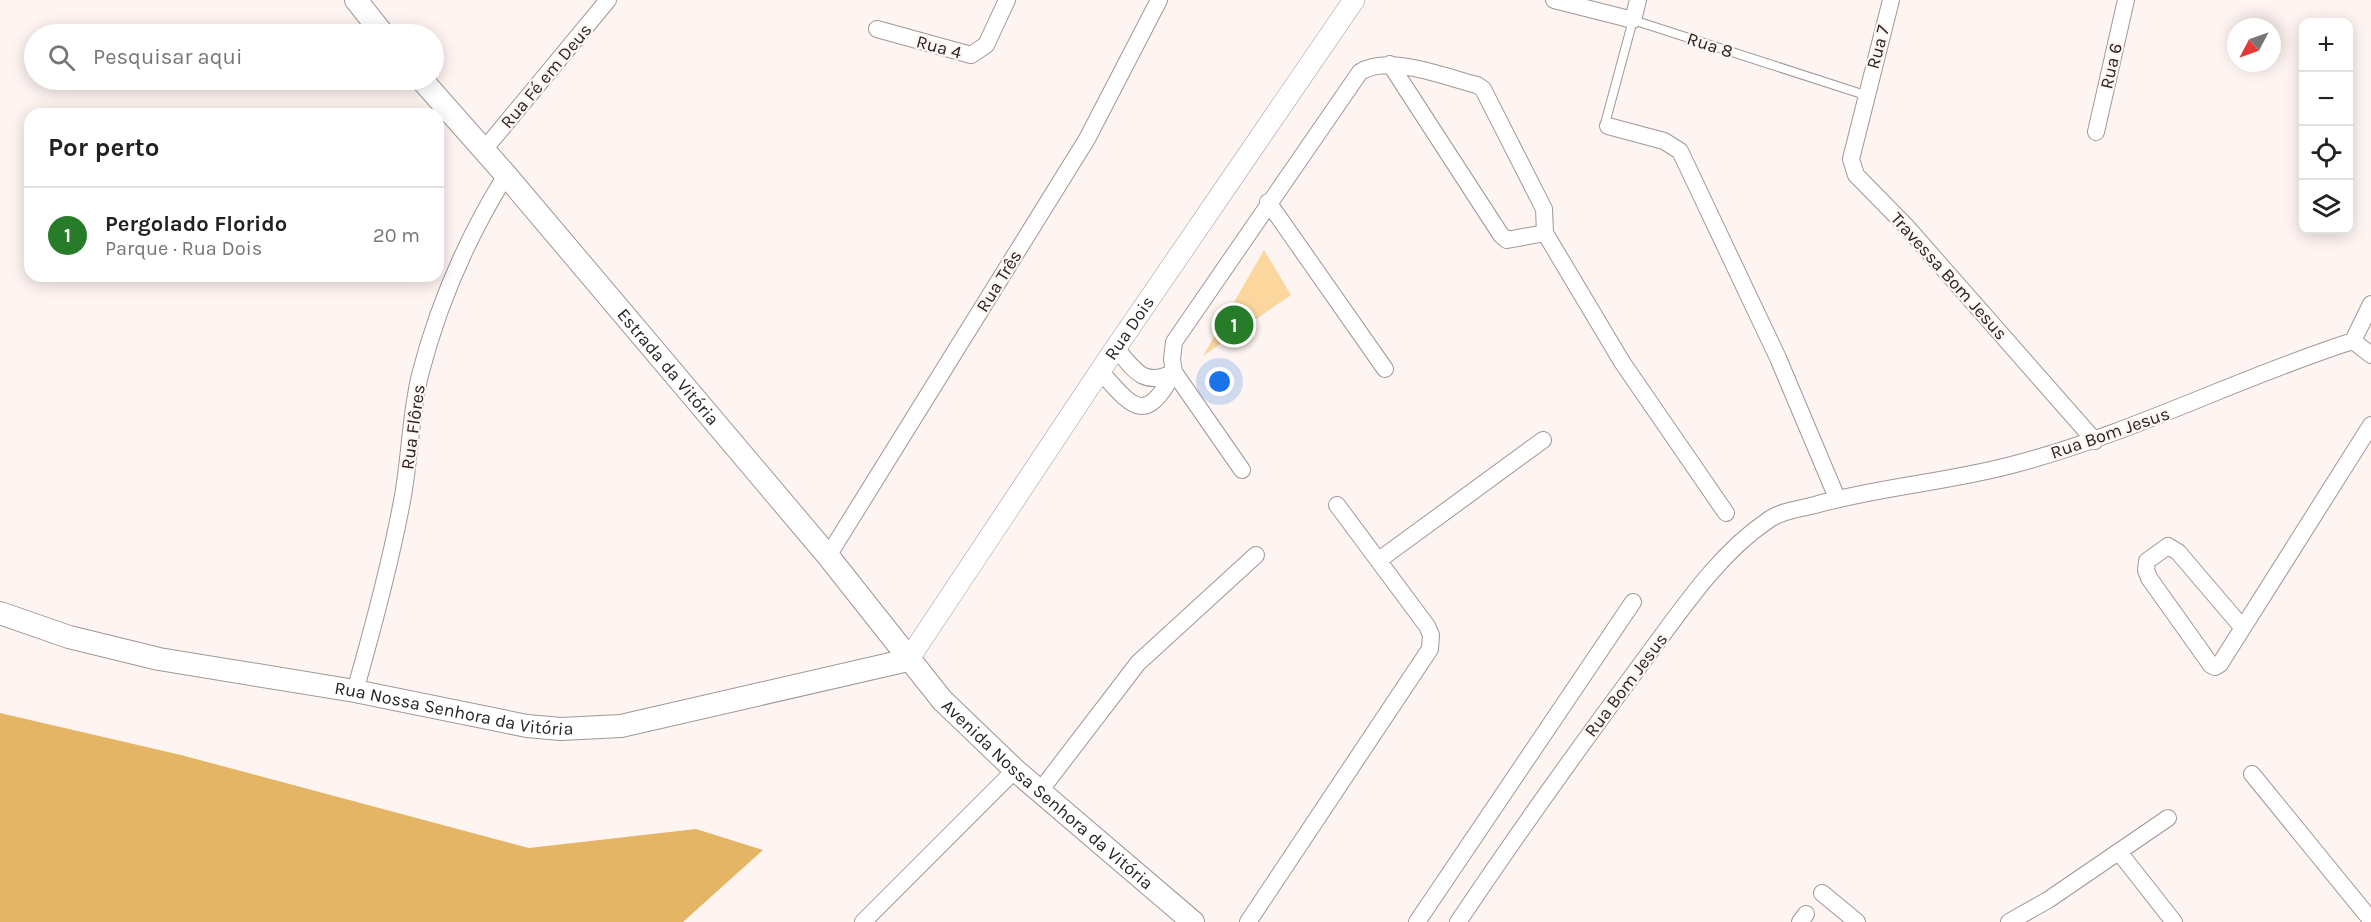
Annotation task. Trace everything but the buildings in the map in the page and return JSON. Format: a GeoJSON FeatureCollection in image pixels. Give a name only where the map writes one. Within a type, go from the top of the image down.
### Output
{"type":"FeatureCollection","features":[{"type":"Feature","properties":{"kind":"main road"},"geometry":{"type":"LineString","coordinates":[[356,0],[375,24]]}},
{"type":"Feature","properties":{"kind":"main road","name":"Estrada da Vitória"},"geometry":{"type":"LineString","coordinates":[[431,90],[506,175],[828,556],[908,660]]}},
{"type":"Feature","properties":{"kind":"main road","name":"Rua Nossa Senhora da Vitória"},"geometry":{"type":"LineString","coordinates":[[0,613],[69,637],[159,659],[355,691],[527,726],[592,729],[621,726],[908,660]]}},
{"type":"Feature","properties":{"kind":"main road"},"geometry":{"type":"LineString","coordinates":[[872,667],[886,648],[887,632]]}},
{"type":"Feature","properties":{"kind":"main road","name":"Avenida Nossa Senhora da Vitória"},"geometry":{"type":"LineString","coordinates":[[908,660],[942,700],[1015,770],[1193,922]]}},
{"type":"Feature","properties":{"kind":"street","name":"Rua Fé em Deus"},"geometry":{"type":"LineString","coordinates":[[483,151],[608,0]]}},
{"type":"Feature","properties":{"kind":"street","name":"Rua 4"},"geometry":{"type":"LineString","coordinates":[[877,29],[971,55],[986,45],[1007,0]]}},
{"type":"Feature","properties":{"kind":"street","name":"Rua Três"},"geometry":{"type":"LineString","coordinates":[[828,556],[1087,139],[1159,0]]}},
{"type":"Feature","properties":{"kind":"street","name":"Rua Dois"},"geometry":{"type":"LineString","coordinates":[[908,660],[1100,371],[1354,0]]}},
{"type":"Feature","properties":{"kind":"street","name":"Rua 8"},"geometry":{"type":"LineString","coordinates":[[1554,0],[1633,20]]}},
{"type":"Feature","properties":{"kind":"street"},"geometry":{"type":"LineString","coordinates":[[1633,20],[1638,0]]}},
{"type":"Feature","properties":{"kind":"street","name":"Rua 7"},"geometry":{"type":"LineString","coordinates":[[1865,95],[1891,0]]}},
{"type":"Feature","properties":{"kind":"street","name":"Rua 6"},"geometry":{"type":"LineString","coordinates":[[2096,132],[2126,0]]}},
{"type":"Feature","properties":{"kind":"street"},"geometry":{"type":"LineString","coordinates":[[1390,64],[1501,235],[1507,240],[1514,240],[1545,233]]}},
{"type":"Feature","properties":{"kind":"street"},"geometry":{"type":"LineString","coordinates":[[1242,470],[1174,372],[1172,350],[1177,335],[1360,72],[1371,65],[1390,64],[1484,89],[1544,209],[1545,233],[1622,362],[1726,513]]}},
{"type":"Feature","properties":{"kind":"street","name":"Travessa Bom Jesus"},"geometry":{"type":"LineString","coordinates":[[1865,95],[1851,159],[1856,175],[1906,226],[2094,441]]}},
{"type":"Feature","properties":{"kind":"street"},"geometry":{"type":"LineString","coordinates":[[1608,126],[1664,141],[1680,152],[1778,358],[1837,498]]}},
{"type":"Feature","properties":{"kind":"street","name":"Rua Flôres"},"geometry":{"type":"LineString","coordinates":[[355,691],[383,594],[403,499],[420,374],[452,279],[483,212],[506,175]]}},
{"type":"Feature","properties":{"kind":"street"},"geometry":{"type":"LineString","coordinates":[[1269,202],[1384,369]]}},
{"type":"Feature","properties":{"kind":"street"},"geometry":{"type":"LineString","coordinates":[[2371,304],[2353,341],[2371,355]]}},
{"type":"Feature","properties":{"kind":"street","name":"Rua Bom Jesus"},"geometry":{"type":"LineString","coordinates":[[1458,922],[1595,726],[1686,604],[1742,540],[1771,518],[1837,498],[2017,464],[2094,441],[2220,393],[2307,356],[2353,341]]}},
{"type":"Feature","properties":{"kind":"street"},"geometry":{"type":"LineString","coordinates":[[1116,348],[1144,377],[1160,379],[1174,372]]}},
{"type":"Feature","properties":{"kind":"street"},"geometry":{"type":"LineString","coordinates":[[1100,371],[1131,405],[1140,406],[1154,402],[1160,396],[1174,372]]}},
{"type":"Feature","properties":{"kind":"street"},"geometry":{"type":"LineString","coordinates":[[2242,627],[2178,552],[2168,546],[2147,561],[2146,570],[2150,578],[2211,665],[2215,667],[2220,664],[2371,425]]}},
{"type":"Feature","properties":{"kind":"street"},"geometry":{"type":"LineString","coordinates":[[1379,560],[1543,440]]}},
{"type":"Feature","properties":{"kind":"street"},"geometry":{"type":"LineString","coordinates":[[1248,922],[1430,649],[1431,635],[1427,626],[1338,505]]}},
{"type":"Feature","properties":{"kind":"street"},"geometry":{"type":"LineString","coordinates":[[1040,791],[1138,663],[1256,555]]}},
{"type":"Feature","properties":{"kind":"street"},"geometry":{"type":"LineString","coordinates":[[1417,922],[1633,602]]}},
{"type":"Feature","properties":{"kind":"street"},"geometry":{"type":"LineString","coordinates":[[863,922],[1015,770]]}},
{"type":"Feature","properties":{"kind":"street"},"geometry":{"type":"LineString","coordinates":[[2252,774],[2371,920]]}},
{"type":"Feature","properties":{"kind":"street"},"geometry":{"type":"LineString","coordinates":[[2009,922],[2048,900],[2168,818]]}},
{"type":"Feature","properties":{"kind":"street"},"geometry":{"type":"LineString","coordinates":[[2119,852],[2174,922]]}},
{"type":"Feature","properties":{"kind":"street"},"geometry":{"type":"LineString","coordinates":[[1822,893],[1857,922]]}},
{"type":"Feature","properties":{"kind":"lane","name":"Rua 8"},"geometry":{"type":"LineString","coordinates":[[1633,20],[1865,95]]}},
{"type":"Feature","properties":{"kind":"lane"},"geometry":{"type":"LineString","coordinates":[[1608,126],[1605,120],[1633,20]]}},
{"type":"Feature","properties":{"kind":"shaded area"},"geometry":{"type":"Polygon","coordinates":[[[1264,250],[1291,295],[1203,356],[1264,250]]]}},
{"type":"Feature","properties":{"kind":"shaded area"},"geometry":{"type":"Polygon","coordinates":[[[0,713],[181,755],[529,848],[696,829],[763,850],[683,922],[0,922],[0,713]]]}},
{"type":"Feature","properties":{"kind":"place","name":"Pergolado Florido"},"geometry":{"type":"Point","coordinates":[1234,325]}}]}
